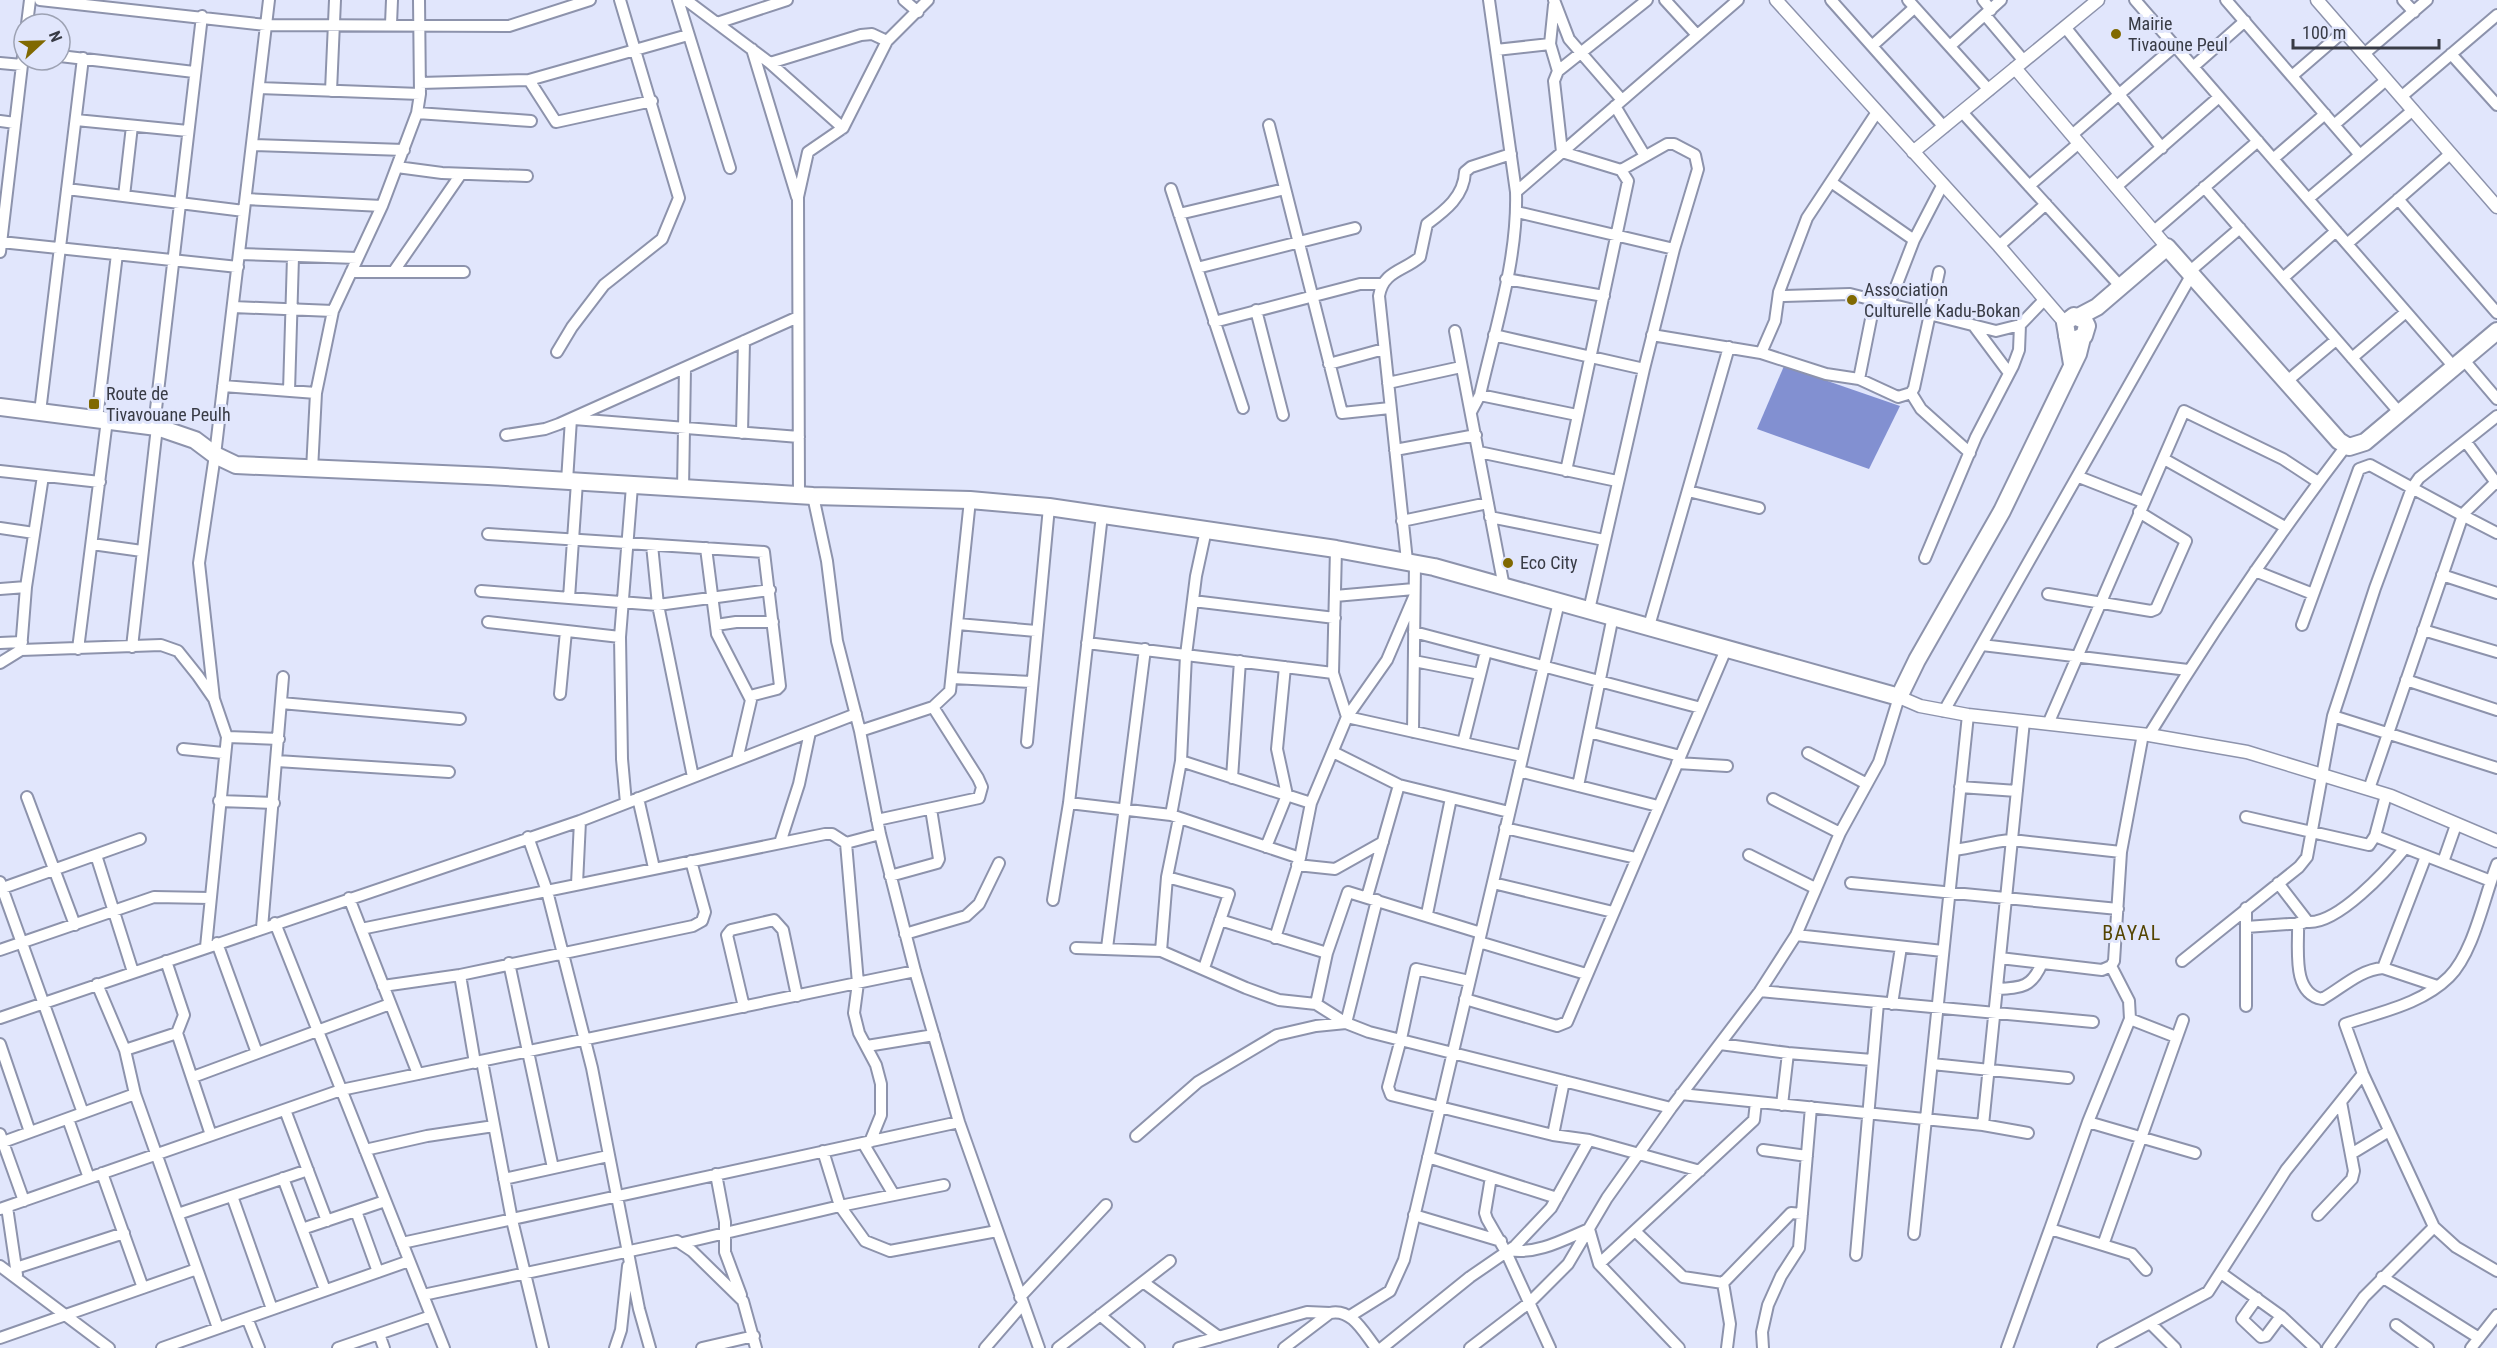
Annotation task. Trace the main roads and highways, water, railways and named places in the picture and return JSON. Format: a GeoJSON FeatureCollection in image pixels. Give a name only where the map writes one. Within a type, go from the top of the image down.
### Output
{"type":"FeatureCollection","features":[{"type":"Feature","properties":{"kind":"main road"},"geometry":{"type":"LineString","coordinates":[[0,408],[156,426],[195,440],[215,455],[236,465],[806,495],[970,500],[1049,507],[1336,549],[1411,562],[1727,647],[1899,697],[1917,660],[2002,511],[2072,364],[2076,328],[2167,247],[2286,382],[2346,446],[2365,441],[2497,330]]}},
{"type":"Feature","properties":{"kind":"main road"},"geometry":{"type":"LineString","coordinates":[[1874,690],[1896,680],[1917,660]]}},
{"type":"Feature","properties":{"kind":"water"},"geometry":{"type":"Polygon","coordinates":[[[1784,366],[1900,406],[1869,469],[1757,429],[1784,366]]]}},
{"type":"Feature","properties":{"kind":"place","name":"Mairie Tivaoune Peul"},"geometry":{"type":"Point","coordinates":[2116,34]}},
{"type":"Feature","properties":{"kind":"place","name":"Association Culturelle Kadu-Bokan"},"geometry":{"type":"Point","coordinates":[1852,300]}},
{"type":"Feature","properties":{"kind":"place","name":"Route de Tivavouane Peulh"},"geometry":{"type":"Point","coordinates":[94,404]}},
{"type":"Feature","properties":{"kind":"place","name":"Eco City"},"geometry":{"type":"Point","coordinates":[1508,563]}},
{"type":"Feature","properties":{"kind":"district","name":"BAYAL"},"geometry":{"type":"Point","coordinates":[2132,933]}}]}
